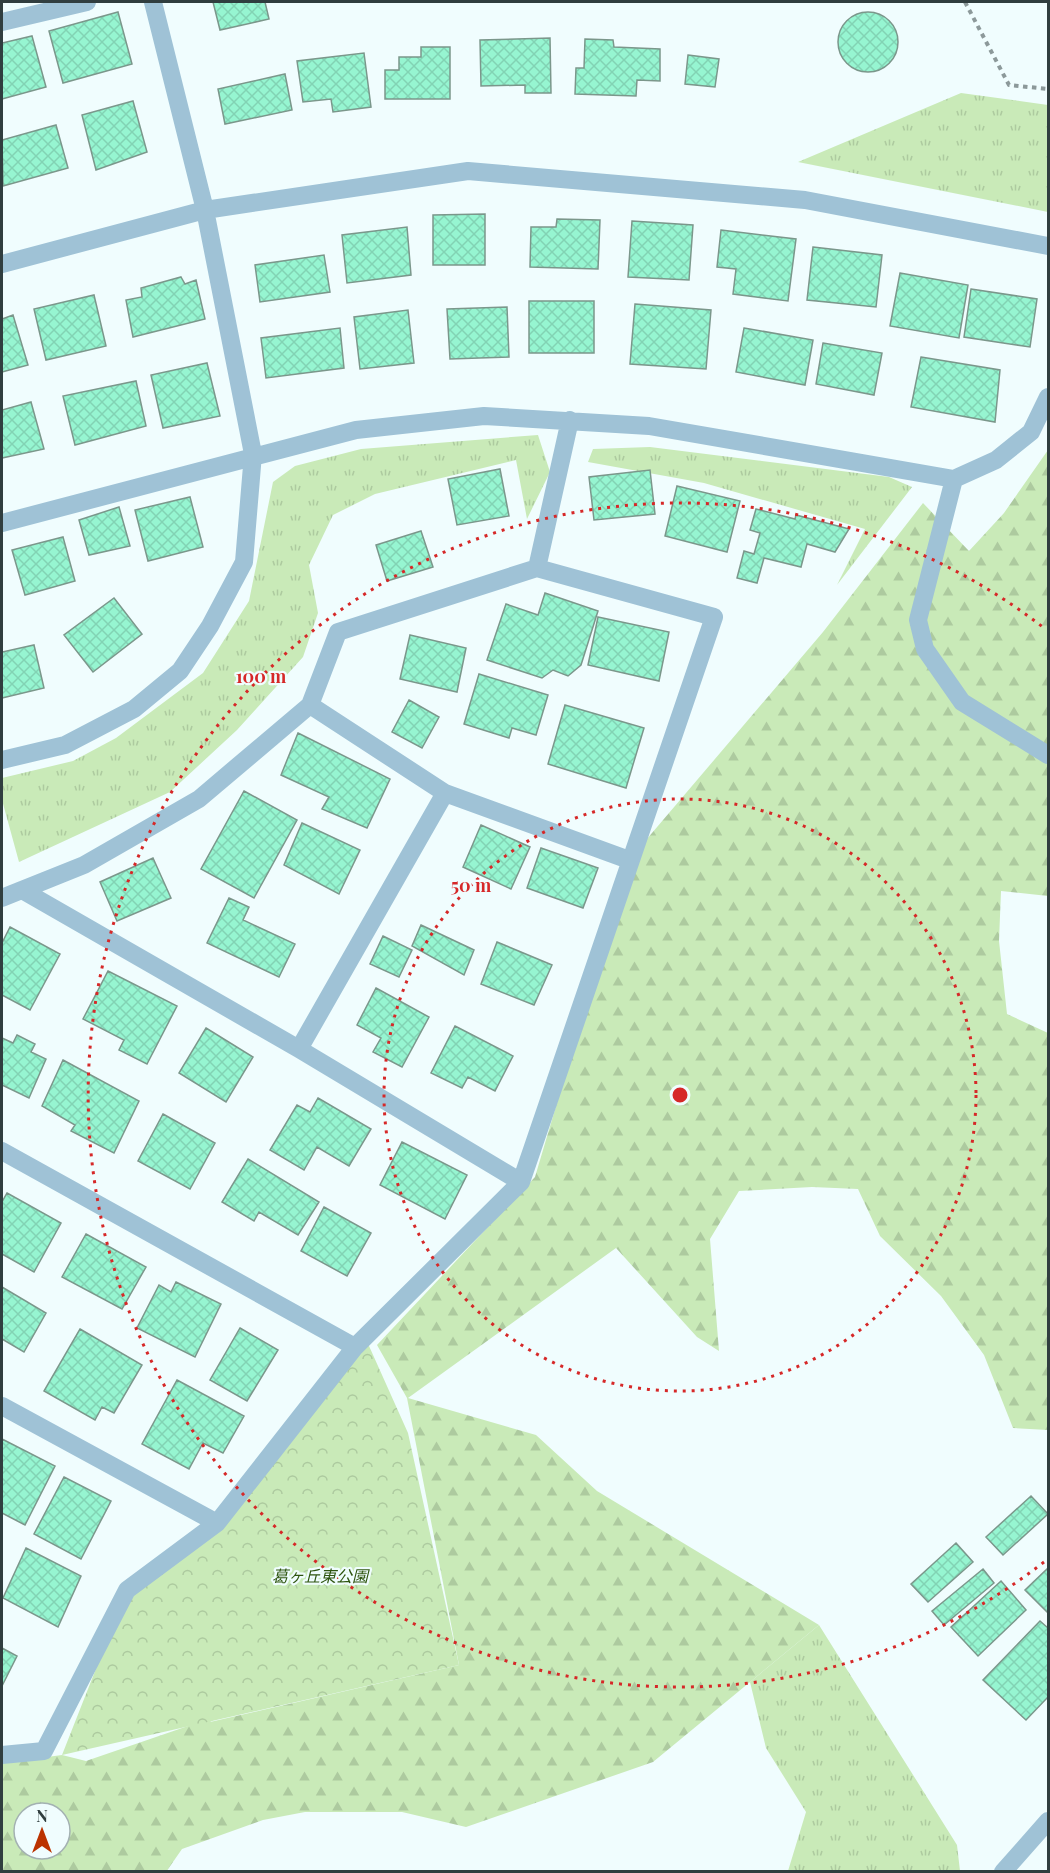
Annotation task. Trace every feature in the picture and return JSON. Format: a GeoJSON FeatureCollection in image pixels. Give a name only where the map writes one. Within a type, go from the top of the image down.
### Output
{"type":"FeatureCollection","features":[{"type":"Feature","properties":{"kind":"street"},"geometry":{"type":"LineString","coordinates":[[2,22],[87,2]]}},
{"type":"Feature","properties":{"kind":"street"},"geometry":{"type":"LineString","coordinates":[[2,760],[65,745],[134,709],[180,671],[210,626],[244,561],[253,454],[205,210],[153,2]]}},
{"type":"Feature","properties":{"kind":"street"},"geometry":{"type":"LineString","coordinates":[[2,264],[205,210],[468,171],[805,200],[1048,246]]}},
{"type":"Feature","properties":{"kind":"street"},"geometry":{"type":"LineString","coordinates":[[2,523],[253,454],[356,430],[484,416],[649,426],[954,479],[996,460],[1031,432],[1048,397]]}},
{"type":"Feature","properties":{"kind":"street"},"geometry":{"type":"LineString","coordinates":[[537,568],[570,420]]}},
{"type":"Feature","properties":{"kind":"street"},"geometry":{"type":"LineString","coordinates":[[954,479],[918,620],[925,650],[962,702],[1048,755]]}},
{"type":"Feature","properties":{"kind":"street"},"geometry":{"type":"LineString","coordinates":[[2,894],[22,890],[84,865],[199,799],[310,705],[338,632],[537,568],[714,617],[629,860],[521,1182],[355,1347],[217,1523],[127,1590],[44,1751],[2,1755]]}},
{"type":"Feature","properties":{"kind":"street"},"geometry":{"type":"LineString","coordinates":[[310,705],[445,793],[629,860]]}},
{"type":"Feature","properties":{"kind":"street"},"geometry":{"type":"LineString","coordinates":[[299,1049],[445,793]]}},
{"type":"Feature","properties":{"kind":"street"},"geometry":{"type":"LineString","coordinates":[[22,890],[299,1049],[521,1182]]}},
{"type":"Feature","properties":{"kind":"street"},"geometry":{"type":"LineString","coordinates":[[2,1150],[355,1347]]}},
{"type":"Feature","properties":{"kind":"street"},"geometry":{"type":"LineString","coordinates":[[2,1406],[217,1523]]}},
{"type":"Feature","properties":{"kind":"street"},"geometry":{"type":"LineString","coordinates":[[1003,1872],[1048,1821]]}},
{"type":"Feature","properties":{"kind":"path"},"geometry":{"type":"LineString","coordinates":[[965,2],[1009,86],[1048,89]]}},
{"type":"Feature","properties":{"kind":"green space"},"geometry":{"type":"Polygon","coordinates":[[[961,93],[1048,105],[1048,212],[798,162],[961,93]]]}},
{"type":"Feature","properties":{"kind":"green space"},"geometry":{"type":"Polygon","coordinates":[[[538,435],[550,472],[527,519],[516,460],[375,494],[333,515],[309,565],[318,613],[303,657],[237,730],[170,792],[19,862],[2,800],[2,778],[73,761],[116,738],[203,673],[249,601],[273,482],[295,466],[361,449],[538,435]]]}},
{"type":"Feature","properties":{"kind":"green space"},"geometry":{"type":"Polygon","coordinates":[[[650,447],[889,477],[912,487],[837,585],[865,529],[704,483],[588,462],[593,449],[650,447]]]}},
{"type":"Feature","properties":{"kind":"green space"},"geometry":{"type":"Polygon","coordinates":[[[1048,450],[1048,896],[1001,891],[999,941],[1007,1014],[1048,1033],[1048,1430],[1013,1428],[984,1355],[941,1296],[880,1236],[858,1189],[812,1187],[739,1191],[710,1239],[719,1351],[697,1337],[616,1248],[408,1398],[536,1435],[597,1491],[819,1625],[653,1762],[466,1827],[402,1812],[305,1812],[263,1820],[182,1849],[166,1872],[2,1871],[2,1763],[62,1755],[86,1761],[223,1714],[210,1722],[459,1665],[407,1398],[377,1345],[535,1177],[629,860],[823,632],[923,503],[969,551],[1004,513],[1048,450]]]}},
{"type":"Feature","properties":{"kind":"green space","name":"葛ヶ丘東公園"},"geometry":{"type":"Polygon","coordinates":[[[365,1337],[408,1433],[459,1665],[62,1755],[127,1590],[246,1487],[365,1337]]]}},
{"type":"Feature","properties":{"kind":"green space"},"geometry":{"type":"Polygon","coordinates":[[[819,1625],[957,1845],[960,1871],[788,1871],[806,1812],[766,1748],[750,1682],[819,1625]]]}},
{"type":"Feature","properties":{"kind":"building"},"geometry":{"type":"Polygon","coordinates":[[[213,2],[265,2],[269,19],[220,30],[213,2]]]}},
{"type":"Feature","properties":{"kind":"building"},"geometry":{"type":"Polygon","coordinates":[[[118,12],[132,64],[63,83],[49,31],[118,12]]]}},
{"type":"Feature","properties":{"kind":"building"},"geometry":{"type":"Polygon","coordinates":[[[862,12],[874,12],[885,17],[893,25],[898,42],[896,54],[885,67],[874,72],[862,72],[851,67],[843,59],[838,48],[838,36],[843,25],[851,17],[862,12]]]}},
{"type":"Feature","properties":{"kind":"building"},"geometry":{"type":"Polygon","coordinates":[[[32,36],[46,87],[2,99],[2,43],[32,36]]]}},
{"type":"Feature","properties":{"kind":"building"},"geometry":{"type":"Polygon","coordinates":[[[550,38],[551,93],[525,93],[525,85],[481,86],[480,40],[550,38]]]}},
{"type":"Feature","properties":{"kind":"building"},"geometry":{"type":"Polygon","coordinates":[[[585,39],[613,40],[614,47],[660,49],[660,81],[637,80],[636,96],[575,94],[576,68],[584,68],[585,39]]]}},
{"type":"Feature","properties":{"kind":"building"},"geometry":{"type":"Polygon","coordinates":[[[421,47],[450,47],[450,99],[385,99],[385,70],[399,70],[399,57],[421,57],[421,47]]]}},
{"type":"Feature","properties":{"kind":"building"},"geometry":{"type":"Polygon","coordinates":[[[364,53],[371,107],[333,112],[331,99],[303,102],[297,61],[364,53]]]}},
{"type":"Feature","properties":{"kind":"building"},"geometry":{"type":"Polygon","coordinates":[[[688,55],[719,59],[715,87],[685,84],[688,55]]]}},
{"type":"Feature","properties":{"kind":"building"},"geometry":{"type":"Polygon","coordinates":[[[285,74],[292,110],[225,124],[218,89],[285,74]]]}},
{"type":"Feature","properties":{"kind":"building"},"geometry":{"type":"Polygon","coordinates":[[[133,101],[147,152],[96,170],[82,115],[133,101]]]}},
{"type":"Feature","properties":{"kind":"building"},"geometry":{"type":"Polygon","coordinates":[[[56,125],[68,168],[3,186],[2,140],[56,125]]]}},
{"type":"Feature","properties":{"kind":"building"},"geometry":{"type":"Polygon","coordinates":[[[485,214],[485,265],[433,265],[433,215],[485,214]]]}},
{"type":"Feature","properties":{"kind":"building"},"geometry":{"type":"Polygon","coordinates":[[[557,219],[600,220],[598,269],[530,267],[531,227],[556,227],[557,219]]]}},
{"type":"Feature","properties":{"kind":"building"},"geometry":{"type":"Polygon","coordinates":[[[632,221],[693,225],[689,280],[628,277],[632,221]]]}},
{"type":"Feature","properties":{"kind":"building"},"geometry":{"type":"Polygon","coordinates":[[[407,227],[411,275],[347,283],[342,235],[407,227]]]}},
{"type":"Feature","properties":{"kind":"building"},"geometry":{"type":"Polygon","coordinates":[[[721,230],[796,239],[788,301],[733,294],[736,269],[717,267],[721,230]]]}},
{"type":"Feature","properties":{"kind":"building"},"geometry":{"type":"Polygon","coordinates":[[[813,247],[882,255],[876,307],[807,300],[813,247]]]}},
{"type":"Feature","properties":{"kind":"building"},"geometry":{"type":"Polygon","coordinates":[[[324,255],[330,292],[260,302],[255,265],[324,255]]]}},
{"type":"Feature","properties":{"kind":"building"},"geometry":{"type":"Polygon","coordinates":[[[900,273],[968,285],[959,338],[890,326],[900,273]]]}},
{"type":"Feature","properties":{"kind":"building"},"geometry":{"type":"Polygon","coordinates":[[[181,277],[185,284],[196,280],[205,319],[133,337],[126,300],[142,297],[141,288],[181,277]]]}},
{"type":"Feature","properties":{"kind":"building"},"geometry":{"type":"Polygon","coordinates":[[[971,289],[1037,299],[1030,347],[964,337],[971,289]]]}},
{"type":"Feature","properties":{"kind":"building"},"geometry":{"type":"Polygon","coordinates":[[[94,295],[106,346],[46,360],[34,309],[94,295]]]}},
{"type":"Feature","properties":{"kind":"building"},"geometry":{"type":"Polygon","coordinates":[[[529,301],[594,301],[594,353],[529,353],[529,301]]]}},
{"type":"Feature","properties":{"kind":"building"},"geometry":{"type":"Polygon","coordinates":[[[635,304],[711,310],[706,369],[630,364],[635,304]]]}},
{"type":"Feature","properties":{"kind":"building"},"geometry":{"type":"Polygon","coordinates":[[[507,307],[509,357],[450,359],[447,309],[507,307]]]}},
{"type":"Feature","properties":{"kind":"building"},"geometry":{"type":"Polygon","coordinates":[[[408,310],[414,363],[360,369],[354,317],[408,310]]]}},
{"type":"Feature","properties":{"kind":"building"},"geometry":{"type":"Polygon","coordinates":[[[13,315],[28,365],[2,372],[2,319],[13,315]]]}},
{"type":"Feature","properties":{"kind":"building"},"geometry":{"type":"Polygon","coordinates":[[[340,328],[344,368],[266,378],[261,338],[340,328]]]}},
{"type":"Feature","properties":{"kind":"building"},"geometry":{"type":"Polygon","coordinates":[[[744,328],[813,340],[805,385],[736,372],[744,328]]]}},
{"type":"Feature","properties":{"kind":"building"},"geometry":{"type":"Polygon","coordinates":[[[823,343],[882,353],[874,395],[816,384],[823,343]]]}},
{"type":"Feature","properties":{"kind":"building"},"geometry":{"type":"Polygon","coordinates":[[[921,357],[1000,370],[995,422],[911,407],[921,357]]]}},
{"type":"Feature","properties":{"kind":"building"},"geometry":{"type":"Polygon","coordinates":[[[207,363],[220,416],[163,428],[151,375],[207,363]]]}},
{"type":"Feature","properties":{"kind":"building"},"geometry":{"type":"Polygon","coordinates":[[[136,381],[146,426],[75,445],[63,396],[136,381]]]}},
{"type":"Feature","properties":{"kind":"building"},"geometry":{"type":"Polygon","coordinates":[[[31,402],[44,449],[2,458],[2,410],[31,402]]]}},
{"type":"Feature","properties":{"kind":"building"},"geometry":{"type":"Polygon","coordinates":[[[500,469],[509,516],[457,525],[448,479],[500,469]]]}},
{"type":"Feature","properties":{"kind":"building"},"geometry":{"type":"Polygon","coordinates":[[[650,470],[655,514],[594,520],[589,477],[650,470]]]}},
{"type":"Feature","properties":{"kind":"building"},"geometry":{"type":"Polygon","coordinates":[[[677,486],[740,501],[727,552],[665,536],[677,486]]]}},
{"type":"Feature","properties":{"kind":"building"},"geometry":{"type":"Polygon","coordinates":[[[190,497],[203,547],[148,561],[135,510],[190,497]]]}},
{"type":"Feature","properties":{"kind":"building"},"geometry":{"type":"Polygon","coordinates":[[[119,507],[130,546],[89,555],[79,520],[119,507]]]}},
{"type":"Feature","properties":{"kind":"building"},"geometry":{"type":"Polygon","coordinates":[[[756,509],[795,519],[796,515],[849,529],[835,552],[807,544],[801,567],[764,558],[757,583],[737,578],[744,551],[754,554],[760,533],[750,530],[756,509]]]}},
{"type":"Feature","properties":{"kind":"building"},"geometry":{"type":"Polygon","coordinates":[[[421,531],[433,567],[387,581],[376,545],[421,531]]]}},
{"type":"Feature","properties":{"kind":"building"},"geometry":{"type":"Polygon","coordinates":[[[63,537],[75,581],[25,595],[12,550],[63,537]]]}},
{"type":"Feature","properties":{"kind":"building"},"geometry":{"type":"Polygon","coordinates":[[[545,593],[598,611],[581,665],[568,676],[553,670],[542,678],[487,660],[506,604],[538,615],[545,593]]]}},
{"type":"Feature","properties":{"kind":"building"},"geometry":{"type":"Polygon","coordinates":[[[114,598],[142,634],[93,672],[64,635],[114,598]]]}},
{"type":"Feature","properties":{"kind":"building"},"geometry":{"type":"Polygon","coordinates":[[[598,617],[669,632],[659,681],[588,665],[598,617]]]}},
{"type":"Feature","properties":{"kind":"building"},"geometry":{"type":"Polygon","coordinates":[[[410,635],[466,648],[457,692],[400,679],[410,635]]]}},
{"type":"Feature","properties":{"kind":"building"},"geometry":{"type":"Polygon","coordinates":[[[34,645],[44,688],[2,698],[2,652],[34,645]]]}},
{"type":"Feature","properties":{"kind":"building"},"geometry":{"type":"Polygon","coordinates":[[[479,674],[548,695],[536,735],[512,728],[509,738],[464,724],[479,674]]]}},
{"type":"Feature","properties":{"kind":"building"},"geometry":{"type":"Polygon","coordinates":[[[409,700],[439,717],[422,748],[392,732],[409,700]]]}},
{"type":"Feature","properties":{"kind":"building"},"geometry":{"type":"Polygon","coordinates":[[[565,705],[644,728],[626,788],[548,764],[565,705]]]}},
{"type":"Feature","properties":{"kind":"building"},"geometry":{"type":"Polygon","coordinates":[[[298,733],[390,779],[367,828],[322,809],[329,797],[281,775],[298,733]]]}},
{"type":"Feature","properties":{"kind":"building"},"geometry":{"type":"Polygon","coordinates":[[[244,791],[297,820],[254,898],[201,869],[244,791]]]}},
{"type":"Feature","properties":{"kind":"building"},"geometry":{"type":"Polygon","coordinates":[[[302,823],[360,850],[339,894],[284,865],[302,823]]]}},
{"type":"Feature","properties":{"kind":"building"},"geometry":{"type":"Polygon","coordinates":[[[481,825],[530,847],[511,889],[463,867],[481,825]]]}},
{"type":"Feature","properties":{"kind":"building"},"geometry":{"type":"Polygon","coordinates":[[[541,848],[598,868],[583,908],[527,888],[541,848]]]}},
{"type":"Feature","properties":{"kind":"building"},"geometry":{"type":"Polygon","coordinates":[[[153,858],[171,898],[117,921],[100,882],[153,858]]]}},
{"type":"Feature","properties":{"kind":"building"},"geometry":{"type":"Polygon","coordinates":[[[229,898],[249,907],[243,920],[295,944],[279,977],[207,943],[229,898]]]}},
{"type":"Feature","properties":{"kind":"building"},"geometry":{"type":"Polygon","coordinates":[[[421,925],[474,950],[464,975],[412,946],[421,925]]]}},
{"type":"Feature","properties":{"kind":"building"},"geometry":{"type":"Polygon","coordinates":[[[10,927],[60,954],[30,1010],[2,995],[2,943],[10,927]]]}},
{"type":"Feature","properties":{"kind":"building"},"geometry":{"type":"Polygon","coordinates":[[[383,936],[412,950],[399,977],[370,964],[383,936]]]}},
{"type":"Feature","properties":{"kind":"building"},"geometry":{"type":"Polygon","coordinates":[[[497,942],[552,965],[534,1005],[481,984],[497,942]]]}},
{"type":"Feature","properties":{"kind":"building"},"geometry":{"type":"Polygon","coordinates":[[[108,971],[177,1006],[147,1064],[119,1050],[124,1040],[83,1019],[108,971]]]}},
{"type":"Feature","properties":{"kind":"building"},"geometry":{"type":"Polygon","coordinates":[[[376,988],[429,1017],[402,1067],[373,1052],[381,1038],[357,1025],[376,988]]]}},
{"type":"Feature","properties":{"kind":"building"},"geometry":{"type":"Polygon","coordinates":[[[455,1026],[513,1056],[495,1091],[468,1077],[462,1088],[431,1073],[455,1026]]]}},
{"type":"Feature","properties":{"kind":"building"},"geometry":{"type":"Polygon","coordinates":[[[206,1028],[253,1057],[226,1102],[179,1073],[206,1028]]]}},
{"type":"Feature","properties":{"kind":"building"},"geometry":{"type":"Polygon","coordinates":[[[17,1035],[35,1044],[31,1052],[46,1059],[29,1098],[2,1085],[2,1038],[13,1043],[17,1035]]]}},
{"type":"Feature","properties":{"kind":"building"},"geometry":{"type":"Polygon","coordinates":[[[63,1060],[139,1101],[114,1153],[71,1131],[75,1125],[42,1106],[63,1060]]]}},
{"type":"Feature","properties":{"kind":"building"},"geometry":{"type":"Polygon","coordinates":[[[318,1098],[371,1129],[349,1166],[317,1147],[304,1170],[270,1150],[297,1105],[310,1112],[318,1098]]]}},
{"type":"Feature","properties":{"kind":"building"},"geometry":{"type":"Polygon","coordinates":[[[163,1114],[215,1143],[190,1189],[138,1161],[163,1114]]]}},
{"type":"Feature","properties":{"kind":"building"},"geometry":{"type":"Polygon","coordinates":[[[402,1142],[467,1175],[445,1219],[380,1185],[402,1142]]]}},
{"type":"Feature","properties":{"kind":"building"},"geometry":{"type":"Polygon","coordinates":[[[248,1159],[319,1202],[298,1235],[259,1212],[254,1221],[222,1202],[248,1159]]]}},
{"type":"Feature","properties":{"kind":"building"},"geometry":{"type":"Polygon","coordinates":[[[7,1193],[61,1223],[34,1272],[2,1254],[2,1202],[7,1193]]]}},
{"type":"Feature","properties":{"kind":"building"},"geometry":{"type":"Polygon","coordinates":[[[324,1207],[371,1233],[347,1276],[301,1251],[324,1207]]]}},
{"type":"Feature","properties":{"kind":"building"},"geometry":{"type":"Polygon","coordinates":[[[86,1234],[146,1267],[122,1309],[62,1277],[86,1234]]]}},
{"type":"Feature","properties":{"kind":"building"},"geometry":{"type":"Polygon","coordinates":[[[176,1282],[221,1304],[195,1357],[137,1328],[159,1285],[171,1292],[176,1282]]]}},
{"type":"Feature","properties":{"kind":"building"},"geometry":{"type":"Polygon","coordinates":[[[2,1287],[46,1313],[24,1352],[2,1339],[2,1287]]]}},
{"type":"Feature","properties":{"kind":"building"},"geometry":{"type":"Polygon","coordinates":[[[240,1328],[278,1350],[247,1401],[210,1380],[240,1328]]]}},
{"type":"Feature","properties":{"kind":"building"},"geometry":{"type":"Polygon","coordinates":[[[80,1329],[142,1365],[114,1413],[102,1407],[95,1420],[44,1391],[80,1329]]]}},
{"type":"Feature","properties":{"kind":"building"},"geometry":{"type":"Polygon","coordinates":[[[177,1380],[244,1416],[223,1453],[203,1443],[189,1469],[142,1444],[177,1380]]]}},
{"type":"Feature","properties":{"kind":"building"},"geometry":{"type":"Polygon","coordinates":[[[2,1439],[55,1466],[25,1525],[2,1513],[2,1439]]]}},
{"type":"Feature","properties":{"kind":"building"},"geometry":{"type":"Polygon","coordinates":[[[64,1477],[111,1501],[81,1559],[34,1534],[64,1477]]]}},
{"type":"Feature","properties":{"kind":"building"},"geometry":{"type":"Polygon","coordinates":[[[1031,1496],[1048,1514],[1003,1555],[986,1537],[1031,1496]]]}},
{"type":"Feature","properties":{"kind":"building"},"geometry":{"type":"Polygon","coordinates":[[[956,1543],[973,1562],[928,1602],[911,1584],[956,1543]]]}},
{"type":"Feature","properties":{"kind":"building"},"geometry":{"type":"Polygon","coordinates":[[[26,1548],[81,1576],[58,1627],[3,1598],[26,1548]]]}},
{"type":"Feature","properties":{"kind":"building"},"geometry":{"type":"Polygon","coordinates":[[[1048,1568],[1048,1613],[1025,1590],[1048,1568]]]}},
{"type":"Feature","properties":{"kind":"building"},"geometry":{"type":"Polygon","coordinates":[[[983,1569],[994,1583],[944,1625],[932,1611],[983,1569]]]}},
{"type":"Feature","properties":{"kind":"building"},"geometry":{"type":"Polygon","coordinates":[[[1001,1581],[1026,1610],[978,1656],[951,1627],[1001,1581]]]}},
{"type":"Feature","properties":{"kind":"building"},"geometry":{"type":"Polygon","coordinates":[[[1040,1621],[1048,1628],[1048,1697],[1026,1720],[983,1680],[1040,1621]]]}},
{"type":"Feature","properties":{"kind":"building"},"geometry":{"type":"Polygon","coordinates":[[[2,1648],[17,1656],[2,1686],[2,1648]]]}}]}
